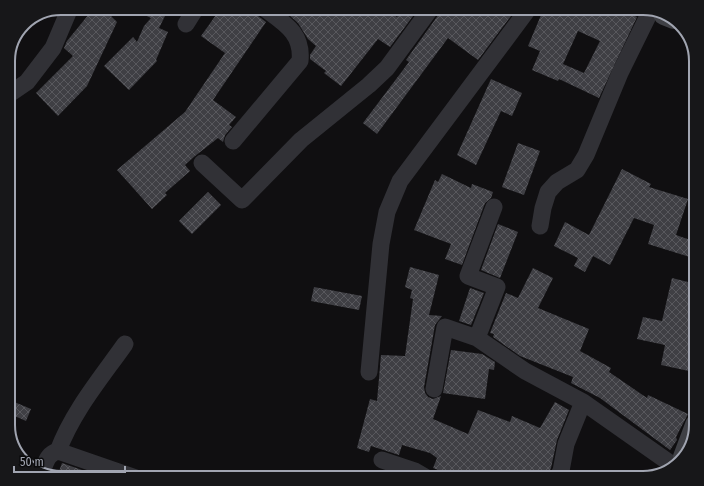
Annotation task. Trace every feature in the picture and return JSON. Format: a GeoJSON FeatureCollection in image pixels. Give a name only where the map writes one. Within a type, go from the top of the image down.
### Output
{"type":"FeatureCollection","features":[{"type":"Feature","properties":{"kind":"street"},"geometry":{"type":"LineString","coordinates":[[15,90],[27,82],[53,48],[67,15]]}},
{"type":"Feature","properties":{"kind":"street"},"geometry":{"type":"LineString","coordinates":[[186,24],[192,15]]}},
{"type":"Feature","properties":{"kind":"street"},"geometry":{"type":"LineString","coordinates":[[233,141],[300,61],[301,49],[299,40],[286,25],[273,15]]}},
{"type":"Feature","properties":{"kind":"street"},"geometry":{"type":"LineString","coordinates":[[202,163],[242,200],[301,140],[369,85],[387,68],[426,15]]}},
{"type":"Feature","properties":{"kind":"street"},"geometry":{"type":"LineString","coordinates":[[369,372],[381,244],[387,212],[400,182],[524,15]]}},
{"type":"Feature","properties":{"kind":"street"},"geometry":{"type":"LineString","coordinates":[[540,226],[548,192],[557,182],[577,170],[586,155],[620,73],[648,16]]}},
{"type":"Feature","properties":{"kind":"street"},"geometry":{"type":"LineString","coordinates":[[477,338],[497,287],[468,276],[494,207]]}},
{"type":"Feature","properties":{"kind":"street"},"geometry":{"type":"LineString","coordinates":[[434,389],[445,327],[477,338],[525,371],[583,402],[669,463]]}},
{"type":"Feature","properties":{"kind":"street"},"geometry":{"type":"LineString","coordinates":[[58,451],[66,430],[87,396],[125,344]]}},
{"type":"Feature","properties":{"kind":"street"},"geometry":{"type":"LineString","coordinates":[[561,471],[566,444],[583,402]]}},
{"type":"Feature","properties":{"kind":"street"},"geometry":{"type":"LineString","coordinates":[[44,467],[47,457],[58,451],[116,471]]}},
{"type":"Feature","properties":{"kind":"street"},"geometry":{"type":"LineString","coordinates":[[382,460],[407,471]]}},
{"type":"Feature","properties":{"kind":"building"},"geometry":{"type":"Polygon","coordinates":[[[88,15],[110,15],[117,22],[87,86],[58,116],[36,93],[73,56],[64,48],[67,41],[88,15]]]}},
{"type":"Feature","properties":{"kind":"building"},"geometry":{"type":"Polygon","coordinates":[[[145,15],[166,15],[159,28],[168,32],[156,60],[157,61],[129,90],[104,66],[133,37],[137,42],[144,26],[151,18],[145,15]]]}},
{"type":"Feature","properties":{"kind":"building"},"geometry":{"type":"Polygon","coordinates":[[[216,15],[258,15],[266,22],[213,100],[236,117],[229,125],[232,127],[225,135],[223,142],[218,138],[185,165],[190,171],[165,193],[167,195],[152,209],[117,170],[185,112],[225,53],[201,36],[216,15]]]}},
{"type":"Feature","properties":{"kind":"building"},"geometry":{"type":"Polygon","coordinates":[[[289,15],[394,15],[397,17],[398,15],[414,15],[390,47],[378,39],[341,86],[324,73],[326,71],[310,59],[310,55],[316,46],[308,39],[298,23],[289,15]]]}},
{"type":"Feature","properties":{"kind":"building"},"geometry":{"type":"Polygon","coordinates":[[[438,15],[512,15],[478,60],[448,38],[377,134],[363,123],[409,62],[406,60],[438,15]]]}},
{"type":"Feature","properties":{"kind":"building"},"geometry":{"type":"Polygon","coordinates":[[[541,15],[633,15],[637,17],[599,98],[559,79],[558,81],[532,70],[540,51],[528,46],[541,15]],[[578,31],[563,64],[584,73],[600,41],[578,31]]]}},
{"type":"Feature","properties":{"kind":"building"},"geometry":{"type":"Polygon","coordinates":[[[491,79],[522,93],[512,116],[501,111],[476,165],[457,155],[491,79]]]}},
{"type":"Feature","properties":{"kind":"building"},"geometry":{"type":"Polygon","coordinates":[[[518,143],[540,151],[524,195],[502,187],[518,143]]]}},
{"type":"Feature","properties":{"kind":"building"},"geometry":{"type":"Polygon","coordinates":[[[622,169],[651,184],[649,187],[688,199],[676,235],[689,240],[689,257],[648,244],[654,225],[634,218],[610,265],[593,256],[585,272],[574,266],[578,258],[554,246],[565,222],[589,235],[622,169]]]}},
{"type":"Feature","properties":{"kind":"building"},"geometry":{"type":"Polygon","coordinates":[[[442,174],[471,188],[472,184],[493,192],[491,198],[485,203],[462,265],[445,259],[451,244],[414,230],[435,180],[438,182],[442,174]]]}},
{"type":"Feature","properties":{"kind":"building"},"geometry":{"type":"Polygon","coordinates":[[[208,192],[221,205],[192,234],[179,221],[208,192]]]}},
{"type":"Feature","properties":{"kind":"building"},"geometry":{"type":"Polygon","coordinates":[[[498,224],[518,232],[500,278],[481,270],[498,224]]]}},
{"type":"Feature","properties":{"kind":"building"},"geometry":{"type":"Polygon","coordinates":[[[410,267],[439,275],[429,315],[442,316],[435,325],[424,387],[425,393],[428,397],[433,399],[441,396],[433,419],[468,434],[478,410],[510,422],[512,416],[540,428],[555,402],[569,410],[557,440],[550,471],[441,471],[433,468],[437,458],[430,453],[402,445],[399,455],[371,446],[369,452],[357,448],[370,399],[377,401],[381,355],[405,356],[413,299],[410,298],[412,290],[405,287],[410,267]]]}},
{"type":"Feature","properties":{"kind":"building"},"geometry":{"type":"Polygon","coordinates":[[[533,268],[553,278],[538,308],[589,329],[580,351],[611,368],[609,372],[647,398],[648,395],[688,414],[676,437],[677,440],[670,450],[600,398],[571,383],[573,377],[520,356],[493,337],[494,334],[490,333],[506,293],[518,298],[533,268]]]}},
{"type":"Feature","properties":{"kind":"building"},"geometry":{"type":"Polygon","coordinates":[[[672,278],[689,282],[689,371],[661,365],[665,345],[637,339],[643,317],[662,321],[672,278]]]}},
{"type":"Feature","properties":{"kind":"building"},"geometry":{"type":"Polygon","coordinates":[[[314,287],[362,296],[359,310],[311,301],[314,287]]]}},
{"type":"Feature","properties":{"kind":"building"},"geometry":{"type":"Polygon","coordinates":[[[470,288],[484,293],[471,325],[459,321],[470,288]]]}},
{"type":"Feature","properties":{"kind":"building"},"geometry":{"type":"Polygon","coordinates":[[[451,350],[482,354],[495,362],[494,370],[489,369],[485,399],[443,393],[451,350]]]}},
{"type":"Feature","properties":{"kind":"building"},"geometry":{"type":"Polygon","coordinates":[[[15,402],[31,409],[26,421],[15,416],[15,402]]]}},
{"type":"Feature","properties":{"kind":"building"},"geometry":{"type":"Polygon","coordinates":[[[62,463],[85,471],[61,471],[59,471],[62,463]]]}}]}
